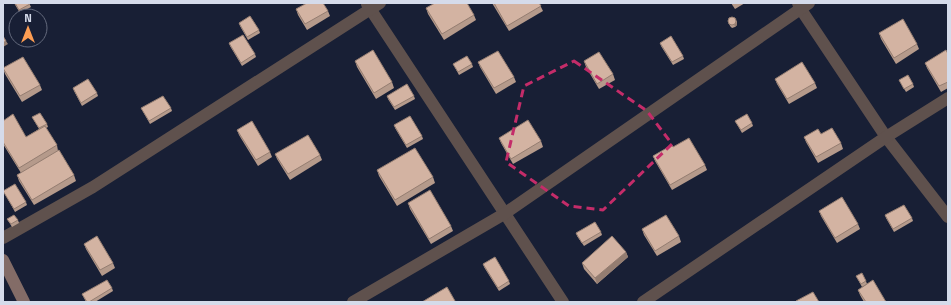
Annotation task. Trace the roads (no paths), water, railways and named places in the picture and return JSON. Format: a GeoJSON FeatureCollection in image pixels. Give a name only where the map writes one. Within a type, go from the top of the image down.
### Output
{"type":"FeatureCollection","features":[{"type":"Feature","properties":{"kind":"street"},"geometry":{"type":"LineString","coordinates":[[3,238],[93,188],[368,6],[380,3]]}},
{"type":"Feature","properties":{"kind":"street"},"geometry":{"type":"LineString","coordinates":[[353,302],[504,214],[802,5],[886,137],[948,217]]}},
{"type":"Feature","properties":{"kind":"street"},"geometry":{"type":"LineString","coordinates":[[368,6],[563,302]]}},
{"type":"Feature","properties":{"kind":"street"},"geometry":{"type":"LineString","coordinates":[[643,302],[886,137],[948,98]]}},
{"type":"Feature","properties":{"kind":"street"},"geometry":{"type":"LineString","coordinates":[[3,260],[24,302]]}}]}
